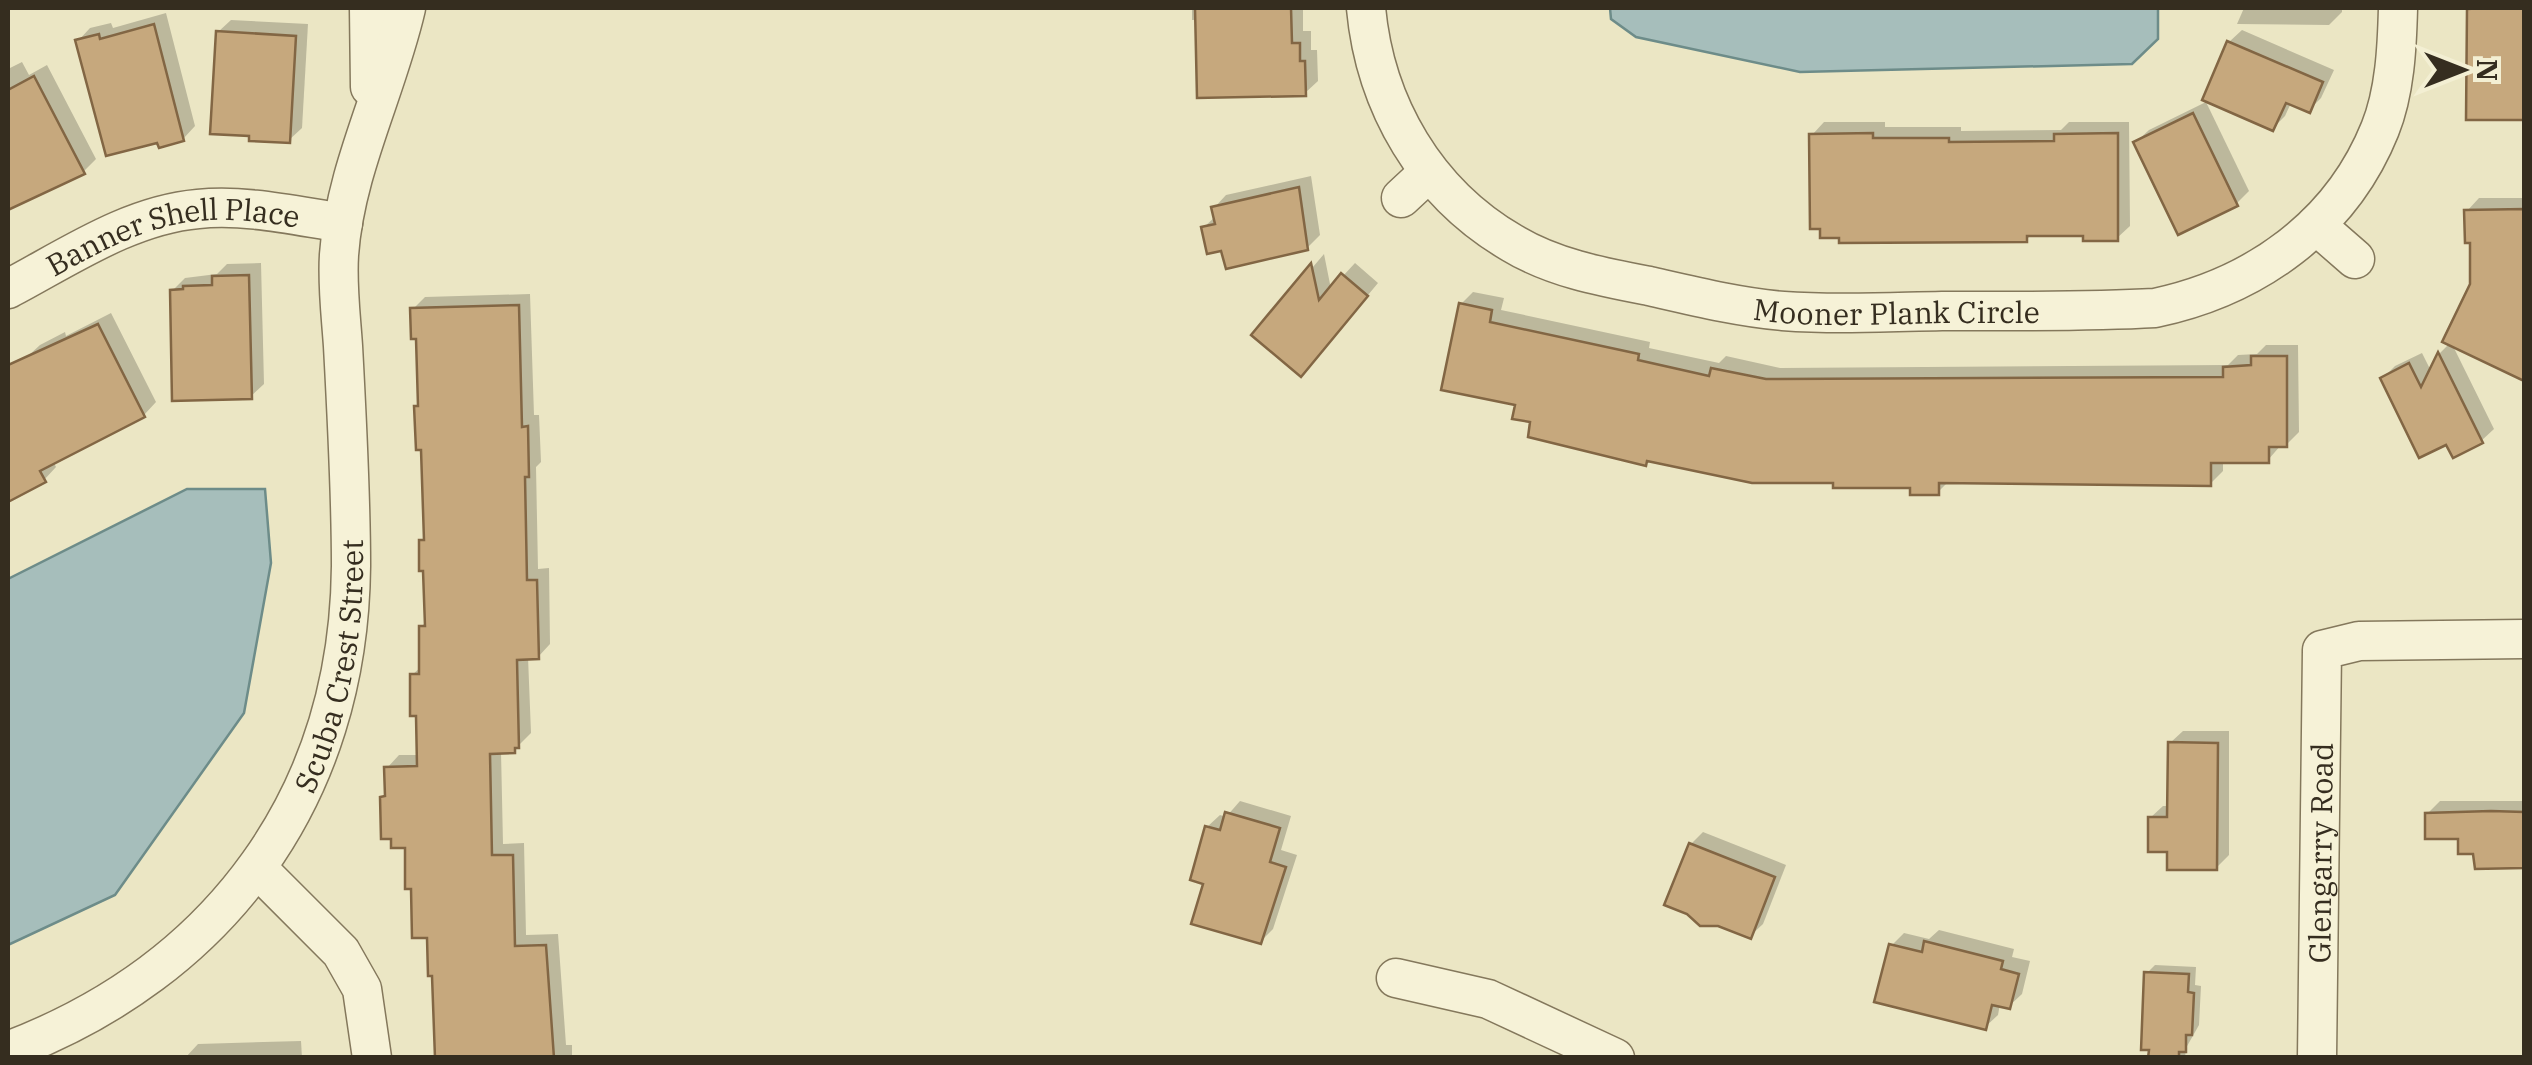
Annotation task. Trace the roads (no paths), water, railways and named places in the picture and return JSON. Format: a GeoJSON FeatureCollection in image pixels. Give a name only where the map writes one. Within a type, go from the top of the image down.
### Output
{"type":"FeatureCollection","features":[{"type":"Feature","properties":{"kind":"street","name":"Scuba Crest Street"},"geometry":{"type":"LineString","coordinates":[[365,139],[372,50],[369,8]]}},
{"type":"Feature","properties":{"kind":"street","name":"Scuba Crest Street"},"geometry":{"type":"LineString","coordinates":[[8,1050],[90,1015],[158,971],[258,868],[310,774],[343,665],[351,564],[339,291],[343,223],[406,8]]}},
{"type":"Feature","properties":{"kind":"street","name":"Mooner Plank Circle"},"geometry":{"type":"LineString","coordinates":[[1366,8],[1377,73],[1409,143],[1429,172],[1481,223],[1538,257],[1604,277],[1783,311],[2155,308],[2192,300],[2232,284],[2268,265],[2316,225],[2362,168],[2382,126],[2393,77],[2398,8]]}},
{"type":"Feature","properties":{"kind":"street"},"geometry":{"type":"LineString","coordinates":[[1401,198],[1429,172]]}},
{"type":"Feature","properties":{"kind":"street","name":"Banner Shell Place"},"geometry":{"type":"LineString","coordinates":[[8,289],[125,228],[178,211],[231,208],[343,223]]}},
{"type":"Feature","properties":{"kind":"street"},"geometry":{"type":"LineString","coordinates":[[2316,225],[2354,259]]}},
{"type":"Feature","properties":{"kind":"street","name":"Glengarry Road"},"geometry":{"type":"LineString","coordinates":[[2317,1058],[2322,650],[2359,641],[2524,638]]}},
{"type":"Feature","properties":{"kind":"street"},"geometry":{"type":"LineString","coordinates":[[258,868],[341,952],[362,990],[372,1058]]}},
{"type":"Feature","properties":{"kind":"street"},"geometry":{"type":"LineString","coordinates":[[1396,978],[1488,999],[1615,1058]]}},
{"type":"Feature","properties":{"kind":"water"},"geometry":{"type":"Polygon","coordinates":[[[1610,8],[2158,8],[2158,39],[2132,64],[1800,72],[1636,37],[1611,19],[1610,8]]]}},
{"type":"Feature","properties":{"kind":"water"},"geometry":{"type":"Polygon","coordinates":[[[187,489],[265,489],[271,563],[244,713],[115,895],[8,945],[8,579],[187,489]]]}}]}
